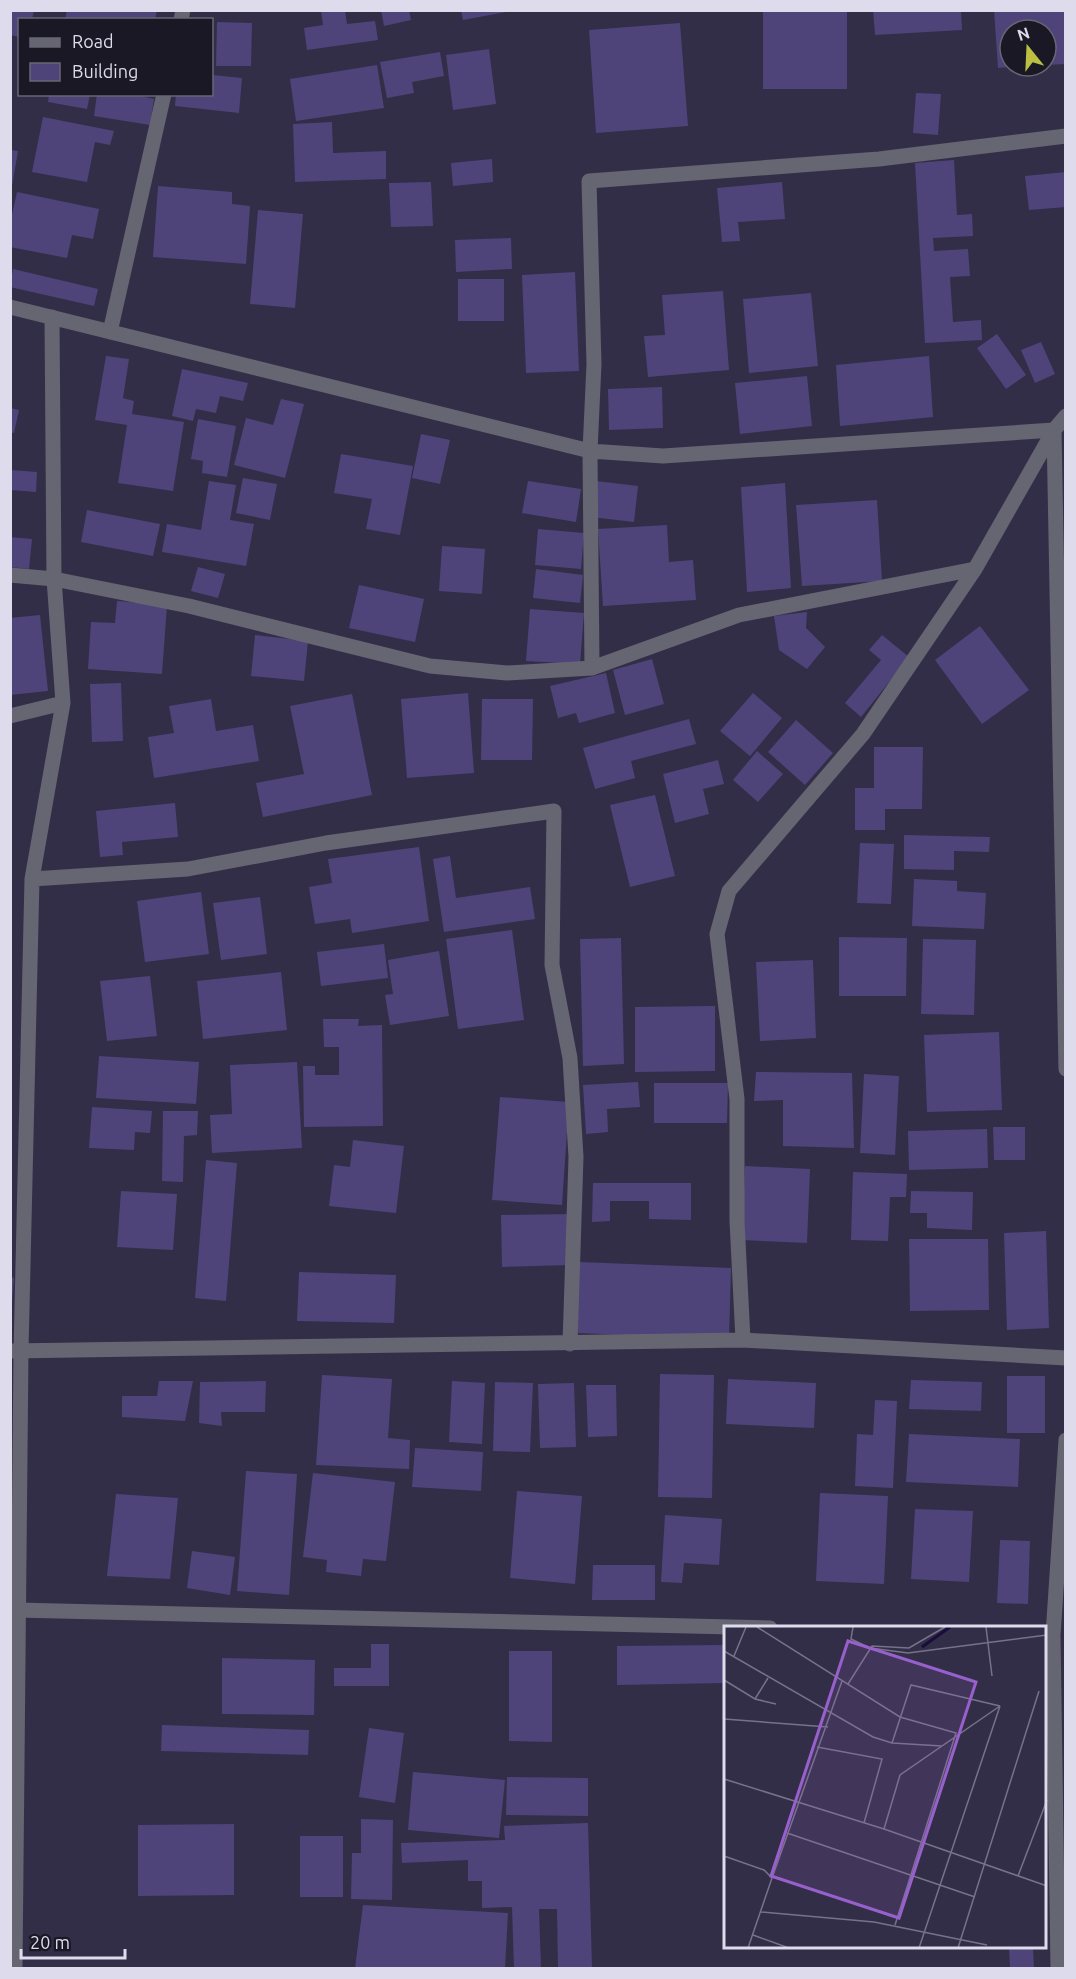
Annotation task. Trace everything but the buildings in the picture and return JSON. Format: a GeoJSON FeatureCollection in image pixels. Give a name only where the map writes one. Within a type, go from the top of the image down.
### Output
{"type":"FeatureCollection","features":[{"type":"Feature","properties":{"kind":"street"},"geometry":{"type":"LineString","coordinates":[[110,332],[164,96]]}},
{"type":"Feature","properties":{"kind":"street"},"geometry":{"type":"LineString","coordinates":[[592,668],[590,451],[594,364],[589,181],[879,159],[1065,136]]}},
{"type":"Feature","properties":{"kind":"street"},"geometry":{"type":"LineString","coordinates":[[10,307],[590,451],[663,456],[1054,430]]}},
{"type":"Feature","properties":{"kind":"street"},"geometry":{"type":"LineString","coordinates":[[15,1968],[16,1351],[32,879],[63,703],[54,579],[52,317]]}},
{"type":"Feature","properties":{"kind":"street"},"geometry":{"type":"LineString","coordinates":[[743,1340],[737,1221],[737,1098],[717,934],[729,891],[863,734],[975,569],[1054,430],[1065,416]]}},
{"type":"Feature","properties":{"kind":"street"},"geometry":{"type":"LineString","coordinates":[[1054,430],[1065,1069]]}},
{"type":"Feature","properties":{"kind":"street"},"geometry":{"type":"LineString","coordinates":[[10,575],[54,579],[189,606],[430,666],[507,673],[592,668],[739,615],[975,569]]}},
{"type":"Feature","properties":{"kind":"street"},"geometry":{"type":"LineString","coordinates":[[10,716],[63,703]]}},
{"type":"Feature","properties":{"kind":"street"},"geometry":{"type":"LineString","coordinates":[[32,879],[188,869],[326,843],[554,811],[552,965],[570,1058],[576,1157],[570,1344]]}},
{"type":"Feature","properties":{"kind":"street"},"geometry":{"type":"LineString","coordinates":[[16,1351],[743,1340],[1065,1358]]}},
{"type":"Feature","properties":{"kind":"street"},"geometry":{"type":"LineString","coordinates":[[1058,1968],[1054,1634],[1065,1440]]}},
{"type":"Feature","properties":{"kind":"street"},"geometry":{"type":"LineString","coordinates":[[17,1610],[724,1627]]}}]}
